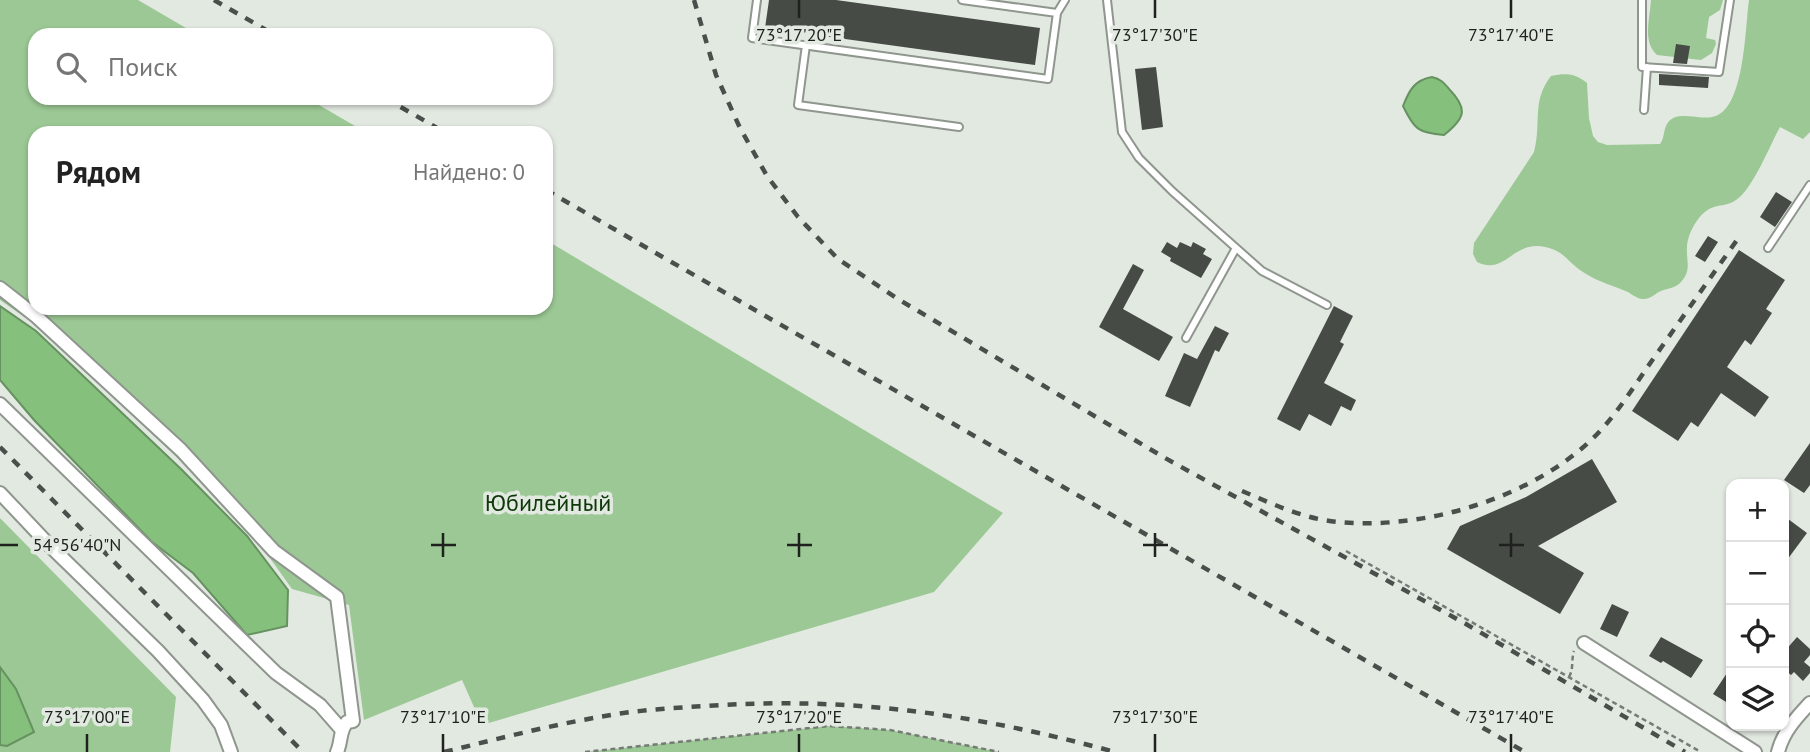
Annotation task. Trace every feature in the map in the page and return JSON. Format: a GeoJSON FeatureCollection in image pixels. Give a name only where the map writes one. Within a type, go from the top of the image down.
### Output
{"type":"FeatureCollection","features":[{"type":"Feature","properties":{"kind":"street"},"geometry":{"type":"LineString","coordinates":[[0,288],[28,310]]}},
{"type":"Feature","properties":{"kind":"street"},"geometry":{"type":"LineString","coordinates":[[34,315],[181,450],[274,551],[337,597],[353,721],[347,722],[341,729],[337,752]]}},
{"type":"Feature","properties":{"kind":"street"},"geometry":{"type":"LineString","coordinates":[[0,404],[276,673],[320,705],[341,729]]}},
{"type":"Feature","properties":{"kind":"street"},"geometry":{"type":"LineString","coordinates":[[0,493],[51,547],[158,651],[203,700],[221,725],[231,752]]}},
{"type":"Feature","properties":{"kind":"street"},"geometry":{"type":"LineString","coordinates":[[1584,643],[1755,752]]}},
{"type":"Feature","properties":{"kind":"street"},"geometry":{"type":"LineString","coordinates":[[1778,752],[1789,727],[1810,703]]}},
{"type":"Feature","properties":{"kind":"lane"},"geometry":{"type":"LineString","coordinates":[[757,0],[752,38],[1048,79],[1057,13],[1065,0]]}},
{"type":"Feature","properties":{"kind":"lane"},"geometry":{"type":"LineString","coordinates":[[962,0],[1057,13]]}},
{"type":"Feature","properties":{"kind":"lane"},"geometry":{"type":"LineString","coordinates":[[1107,0],[1122,132],[1150,170],[1262,271],[1326,305]]}},
{"type":"Feature","properties":{"kind":"lane"},"geometry":{"type":"LineString","coordinates":[[1642,0],[1642,66],[1719,72],[1730,0]]}},
{"type":"Feature","properties":{"kind":"lane"},"geometry":{"type":"LineString","coordinates":[[806,45],[797,105],[959,127]]}},
{"type":"Feature","properties":{"kind":"lane"},"geometry":{"type":"LineString","coordinates":[[1644,110],[1647,67]]}},
{"type":"Feature","properties":{"kind":"lane"},"geometry":{"type":"LineString","coordinates":[[1768,248],[1810,185]]}},
{"type":"Feature","properties":{"kind":"lane"},"geometry":{"type":"LineString","coordinates":[[1186,338],[1236,248]]}},
{"type":"Feature","properties":{"kind":"path"},"geometry":{"type":"LineString","coordinates":[[1346,551],[1701,752]]}},
{"type":"Feature","properties":{"kind":"path"},"geometry":{"type":"LineString","coordinates":[[1569,677],[1573,669],[1574,652],[1584,643]]}},
{"type":"Feature","properties":{"kind":"path"},"geometry":{"type":"LineString","coordinates":[[585,752],[828,726],[890,730],[999,752]]}},
{"type":"Feature","properties":{"kind":"green space","name":"Юбилейный"},"geometry":{"type":"Polygon","coordinates":[[[0,0],[138,0],[186,28],[28,28],[28,105],[319,105],[355,126],[28,126],[28,315],[553,315],[553,244],[1003,513],[934,592],[482,725],[462,680],[364,720],[349,605],[292,589],[252,533],[186,466],[39,327],[0,300],[0,0]]]}},
{"type":"Feature","properties":{"kind":"green space"},"geometry":{"type":"Polygon","coordinates":[[[1651,0],[1723,0],[1720,10],[1709,17],[1706,38],[1715,40],[1716,44],[1712,53],[1701,60],[1657,55],[1652,50],[1648,37],[1651,0]]]}},
{"type":"Feature","properties":{"kind":"green space"},"geometry":{"type":"Polygon","coordinates":[[[1749,0],[1810,0],[1810,132],[1803,139],[1780,127],[1755,177],[1742,194],[1731,203],[1709,209],[1699,218],[1689,236],[1687,269],[1679,284],[1648,298],[1639,298],[1591,276],[1561,253],[1545,247],[1525,248],[1495,265],[1477,262],[1473,254],[1474,243],[1534,152],[1541,95],[1551,76],[1570,75],[1587,83],[1589,118],[1593,136],[1598,142],[1607,145],[1660,144],[1671,120],[1681,116],[1712,117],[1723,112],[1731,100],[1741,67],[1749,0]]]}},
{"type":"Feature","properties":{"kind":"green space"},"geometry":{"type":"Polygon","coordinates":[[[0,518],[176,697],[170,752],[0,752],[0,518]]]}},
{"type":"Feature","properties":{"kind":"green space"},"geometry":{"type":"Polygon","coordinates":[[[829,726],[890,730],[999,752],[585,752],[829,726]]]}},
{"type":"Feature","properties":{"kind":"shaded area"},"geometry":{"type":"Polygon","coordinates":[[[1432,77],[1446,85],[1462,109],[1460,119],[1444,135],[1428,133],[1418,128],[1410,120],[1403,106],[1413,87],[1432,77]]]}},
{"type":"Feature","properties":{"kind":"shaded area"},"geometry":{"type":"Polygon","coordinates":[[[0,306],[36,331],[247,536],[288,590],[287,626],[247,635],[193,573],[152,542],[34,420],[0,380],[0,306]]]}},
{"type":"Feature","properties":{"kind":"shaded area"},"geometry":{"type":"Polygon","coordinates":[[[0,667],[16,689],[34,732],[7,746],[0,745],[0,667]]]}},
{"type":"Feature","properties":{"kind":"building"},"geometry":{"type":"Polygon","coordinates":[[[769,0],[836,0],[1040,28],[1035,65],[765,28],[769,0]]]}},
{"type":"Feature","properties":{"kind":"building"},"geometry":{"type":"Polygon","coordinates":[[[1676,44],[1690,46],[1687,64],[1673,63],[1676,44]]]}},
{"type":"Feature","properties":{"kind":"building"},"geometry":{"type":"Polygon","coordinates":[[[1156,67],[1163,127],[1142,130],[1135,69],[1156,67]]]}},
{"type":"Feature","properties":{"kind":"building"},"geometry":{"type":"Polygon","coordinates":[[[1659,74],[1709,77],[1708,88],[1659,85],[1659,74]]]}},
{"type":"Feature","properties":{"kind":"building"},"geometry":{"type":"Polygon","coordinates":[[[1776,192],[1792,202],[1775,227],[1760,217],[1776,192]]]}},
{"type":"Feature","properties":{"kind":"building"},"geometry":{"type":"Polygon","coordinates":[[[1708,236],[1718,242],[1705,262],[1695,256],[1708,236]]]}},
{"type":"Feature","properties":{"kind":"building"},"geometry":{"type":"Polygon","coordinates":[[[1167,242],[1177,248],[1180,242],[1191,247],[1193,242],[1206,249],[1203,254],[1212,259],[1201,278],[1170,261],[1171,258],[1161,252],[1167,242]]]}},
{"type":"Feature","properties":{"kind":"building"},"geometry":{"type":"Polygon","coordinates":[[[1739,250],[1785,280],[1766,309],[1772,313],[1751,345],[1745,340],[1727,367],[1769,397],[1755,417],[1721,393],[1698,427],[1691,422],[1678,441],[1632,411],[1739,250]]]}},
{"type":"Feature","properties":{"kind":"building"},"geometry":{"type":"Polygon","coordinates":[[[1133,264],[1144,270],[1123,309],[1173,337],[1159,361],[1099,327],[1133,264]]]}},
{"type":"Feature","properties":{"kind":"building"},"geometry":{"type":"Polygon","coordinates":[[[1334,306],[1353,316],[1340,342],[1344,344],[1324,383],[1356,400],[1351,411],[1341,406],[1331,426],[1309,414],[1300,431],[1277,419],[1334,306]]]}},
{"type":"Feature","properties":{"kind":"building"},"geometry":{"type":"Polygon","coordinates":[[[1215,326],[1229,333],[1219,352],[1215,350],[1190,407],[1165,396],[1184,353],[1197,359],[1215,326]]]}},
{"type":"Feature","properties":{"kind":"building"},"geometry":{"type":"Polygon","coordinates":[[[1810,443],[1810,485],[1804,493],[1789,483],[1789,479],[1785,479],[1810,443]]]}},
{"type":"Feature","properties":{"kind":"building"},"geometry":{"type":"Polygon","coordinates":[[[1592,459],[1617,502],[1538,546],[1584,573],[1560,614],[1447,549],[1460,526],[1526,497],[1592,459]]]}},
{"type":"Feature","properties":{"kind":"building"},"geometry":{"type":"Polygon","coordinates":[[[1789,520],[1807,533],[1789,557],[1789,520]]]}},
{"type":"Feature","properties":{"kind":"building"},"geometry":{"type":"Polygon","coordinates":[[[1612,604],[1629,612],[1617,637],[1600,629],[1612,604]]]}},
{"type":"Feature","properties":{"kind":"building"},"geometry":{"type":"Polygon","coordinates":[[[1661,637],[1703,660],[1691,678],[1649,656],[1661,637]]]}},
{"type":"Feature","properties":{"kind":"building"},"geometry":{"type":"Polygon","coordinates":[[[1797,637],[1810,649],[1810,655],[1804,662],[1810,667],[1810,673],[1803,681],[1794,672],[1791,675],[1789,673],[1789,646],[1797,637]]]}},
{"type":"Feature","properties":{"kind":"building"},"geometry":{"type":"Polygon","coordinates":[[[1726,674],[1726,702],[1713,694],[1726,674]]]}},
{"type":"Feature","properties":{"kind":"railway"},"geometry":{"type":"LineString","coordinates":[[214,0],[263,28]]}},
{"type":"Feature","properties":{"kind":"railway"},"geometry":{"type":"LineString","coordinates":[[694,0],[716,75],[740,128],[767,176],[798,217],[838,259],[898,299],[1165,458],[1466,624],[1685,752]]}},
{"type":"Feature","properties":{"kind":"railway"},"geometry":{"type":"LineString","coordinates":[[397,105],[434,126]]}},
{"type":"Feature","properties":{"kind":"railway"},"geometry":{"type":"LineString","coordinates":[[553,194],[1525,752]]}},
{"type":"Feature","properties":{"kind":"railway"},"geometry":{"type":"LineString","coordinates":[[1242,491],[1313,518],[1370,523],[1404,521],[1471,507],[1535,480],[1564,462],[1607,424],[1737,240]]}},
{"type":"Feature","properties":{"kind":"railway"},"geometry":{"type":"LineString","coordinates":[[0,447],[303,752]]}},
{"type":"Feature","properties":{"kind":"railway"},"geometry":{"type":"LineString","coordinates":[[444,752],[617,714],[668,708],[758,704],[861,706],[912,711],[1013,727],[1115,752]]}}]}
